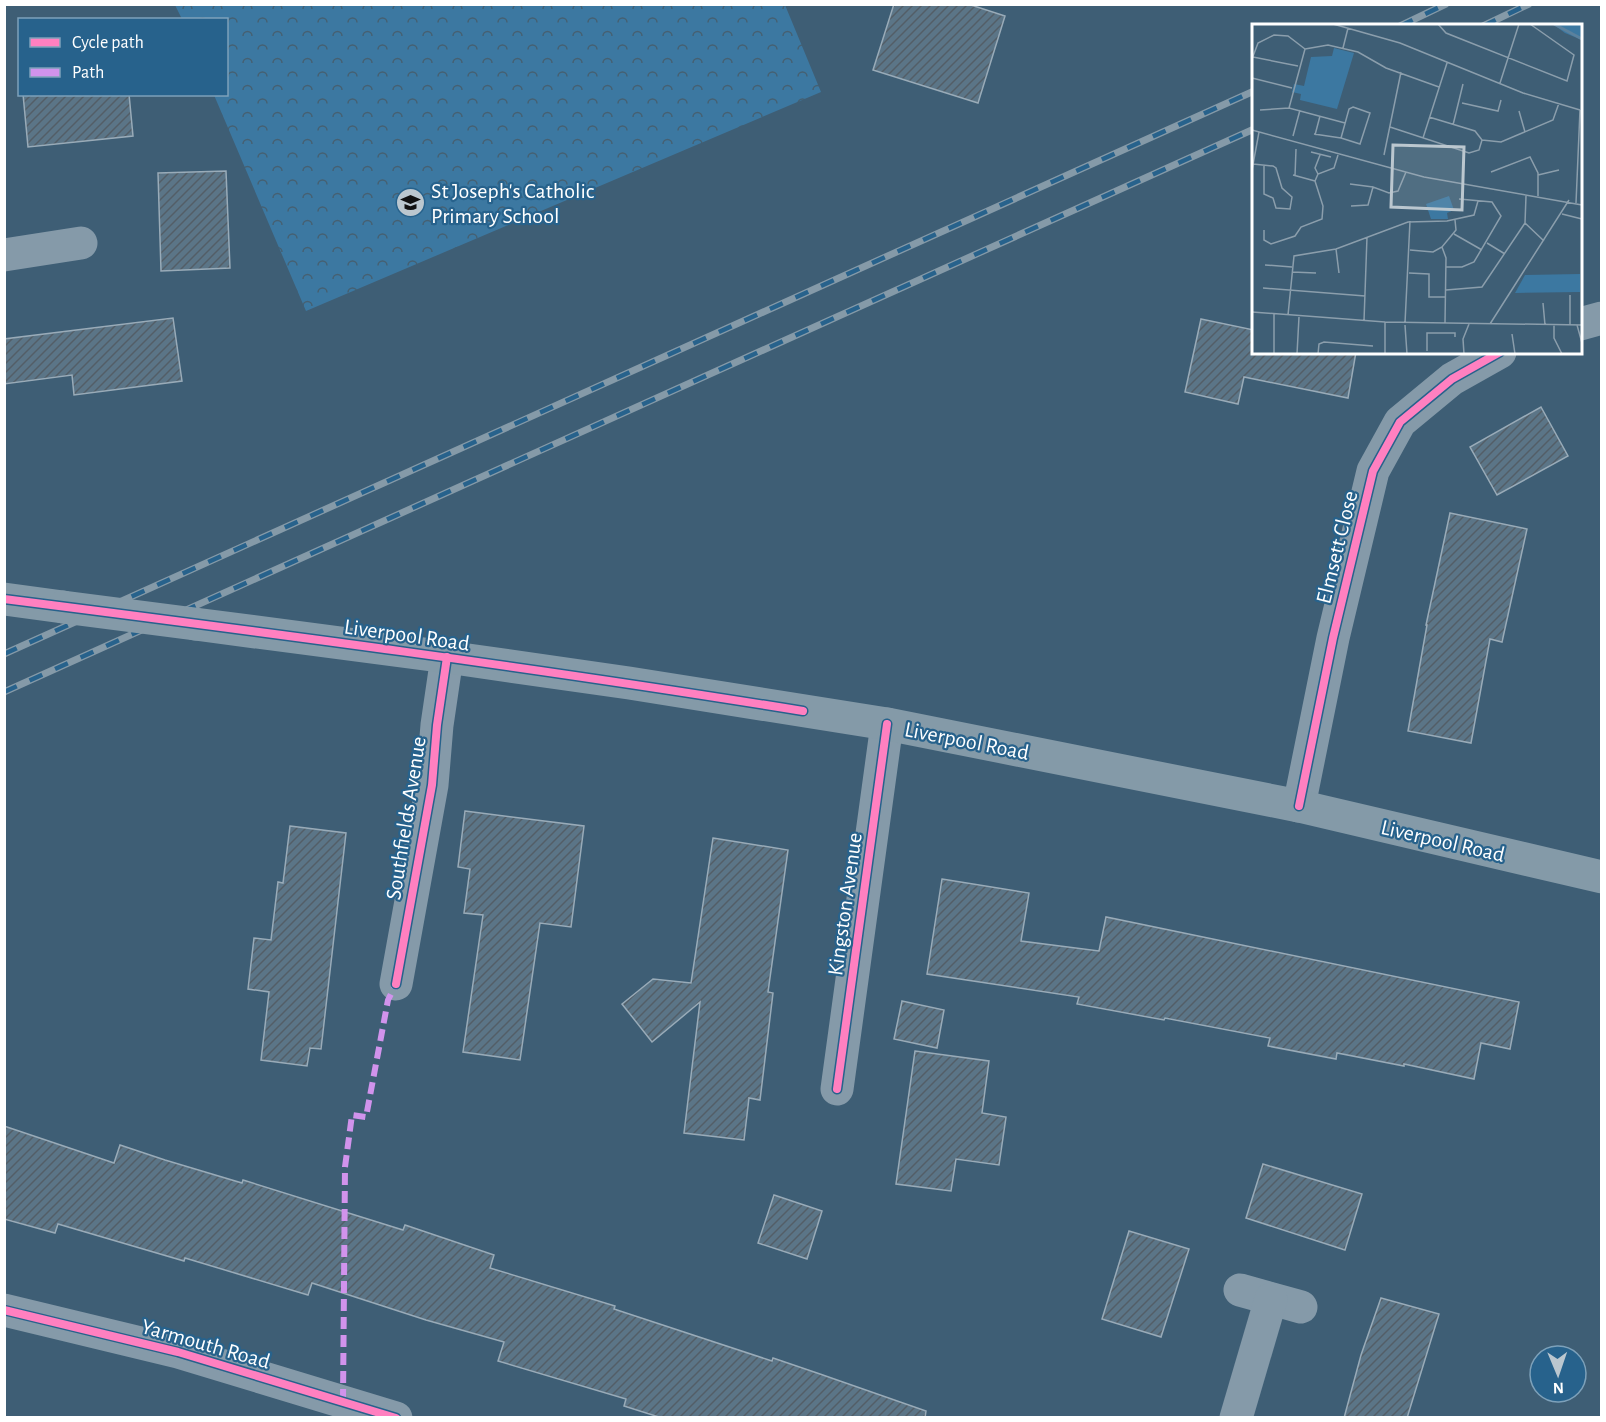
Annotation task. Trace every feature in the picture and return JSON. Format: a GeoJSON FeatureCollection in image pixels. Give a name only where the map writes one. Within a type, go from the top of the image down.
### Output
{"type":"FeatureCollection","features":[{"type":"Feature","properties":{"kind":"highway","name":"Liverpool Road"},"geometry":{"type":"LineString","coordinates":[[4,599],[447,657],[886,724],[1299,806],[1602,877]]}},
{"type":"Feature","properties":{"kind":"street"},"geometry":{"type":"LineString","coordinates":[[4,255],[81,243]]}},
{"type":"Feature","properties":{"kind":"street"},"geometry":{"type":"LineString","coordinates":[[1582,324],[1602,318]]}},
{"type":"Feature","properties":{"kind":"street","name":"Elmsett Close"},"geometry":{"type":"LineString","coordinates":[[1299,806],[1333,638],[1373,471],[1401,423],[1452,379],[1496,354]]}},
{"type":"Feature","properties":{"kind":"street","name":"Southfields Avenue"},"geometry":{"type":"LineString","coordinates":[[396,984],[432,785],[437,725],[447,657]]}},
{"type":"Feature","properties":{"kind":"street","name":"Kingston Avenue"},"geometry":{"type":"LineString","coordinates":[[837,1089],[886,724]]}},
{"type":"Feature","properties":{"kind":"street"},"geometry":{"type":"LineString","coordinates":[[1236,1418],[1271,1299]]}},
{"type":"Feature","properties":{"kind":"street","name":"Yarmouth Road"},"geometry":{"type":"LineString","coordinates":[[4,1310],[178,1352],[396,1418]]}},
{"type":"Feature","properties":{"kind":"green space","name":"St Joseph's Catholic Primary School"},"geometry":{"type":"Polygon","coordinates":[[[175,5],[785,5],[821,92],[306,311],[214,96],[228,96],[228,18],[182,18],[175,5]]]}},
{"type":"Feature","properties":{"kind":"building"},"geometry":{"type":"Polygon","coordinates":[[[894,4],[968,4],[1005,16],[978,103],[873,70],[894,4]]]}},
{"type":"Feature","properties":{"kind":"building"},"geometry":{"type":"Polygon","coordinates":[[[23,96],[129,96],[133,136],[28,147],[23,96]]]}},
{"type":"Feature","properties":{"kind":"building"},"geometry":{"type":"Polygon","coordinates":[[[226,171],[230,268],[161,271],[158,173],[226,171]]]}},
{"type":"Feature","properties":{"kind":"building"},"geometry":{"type":"Polygon","coordinates":[[[173,318],[182,381],[74,395],[72,375],[4,384],[4,339],[173,318]]]}},
{"type":"Feature","properties":{"kind":"building"},"geometry":{"type":"Polygon","coordinates":[[[1201,319],[1252,330],[1252,354],[1356,354],[1348,398],[1244,377],[1238,404],[1185,392],[1201,319]]]}},
{"type":"Feature","properties":{"kind":"building"},"geometry":{"type":"Polygon","coordinates":[[[1541,407],[1568,456],[1497,495],[1470,447],[1541,407]]]}},
{"type":"Feature","properties":{"kind":"building"},"geometry":{"type":"Polygon","coordinates":[[[1450,513],[1527,529],[1502,642],[1490,639],[1471,743],[1408,731],[1426,625],[1450,513]]]}},
{"type":"Feature","properties":{"kind":"building"},"geometry":{"type":"Polygon","coordinates":[[[465,811],[584,826],[571,927],[540,923],[520,1060],[463,1052],[483,915],[464,913],[470,869],[458,867],[465,811]]]}},
{"type":"Feature","properties":{"kind":"building"},"geometry":{"type":"Polygon","coordinates":[[[290,826],[346,833],[321,1049],[310,1048],[307,1066],[261,1060],[269,992],[248,989],[254,938],[271,940],[278,882],[283,883],[290,826]]]}},
{"type":"Feature","properties":{"kind":"building"},"geometry":{"type":"Polygon","coordinates":[[[713,838],[788,850],[768,992],[773,993],[760,1100],[749,1098],[744,1140],[684,1133],[700,1002],[652,1042],[622,1004],[653,979],[691,983],[713,838]]]}},
{"type":"Feature","properties":{"kind":"building"},"geometry":{"type":"Polygon","coordinates":[[[942,879],[1029,893],[1021,941],[1099,951],[1106,917],[1519,1002],[1510,1049],[1481,1043],[1474,1079],[1337,1053],[1336,1059],[1268,1046],[1270,1038],[1077,1004],[1079,997],[927,974],[942,879]]]}},
{"type":"Feature","properties":{"kind":"building"},"geometry":{"type":"Polygon","coordinates":[[[902,1001],[944,1010],[937,1048],[894,1039],[902,1001]]]}},
{"type":"Feature","properties":{"kind":"building"},"geometry":{"type":"Polygon","coordinates":[[[915,1051],[989,1061],[982,1113],[1006,1117],[999,1165],[956,1159],[951,1191],[896,1184],[915,1051]]]}},
{"type":"Feature","properties":{"kind":"building"},"geometry":{"type":"Polygon","coordinates":[[[4,1126],[114,1163],[120,1145],[242,1183],[243,1180],[403,1230],[405,1225],[494,1255],[490,1268],[615,1306],[614,1309],[772,1361],[773,1358],[820,1374],[926,1411],[925,1418],[662,1418],[624,1406],[626,1399],[498,1361],[504,1342],[426,1320],[312,1283],[308,1295],[185,1258],[184,1261],[58,1224],[55,1233],[4,1219],[4,1126]]]}},
{"type":"Feature","properties":{"kind":"building"},"geometry":{"type":"Polygon","coordinates":[[[1263,1164],[1362,1194],[1345,1250],[1246,1218],[1263,1164]]]}},
{"type":"Feature","properties":{"kind":"building"},"geometry":{"type":"Polygon","coordinates":[[[774,1195],[822,1211],[807,1259],[758,1243],[774,1195]]]}},
{"type":"Feature","properties":{"kind":"building"},"geometry":{"type":"Polygon","coordinates":[[[1129,1231],[1189,1249],[1161,1337],[1102,1319],[1129,1231]]]}},
{"type":"Feature","properties":{"kind":"building"},"geometry":{"type":"Polygon","coordinates":[[[1381,1298],[1439,1314],[1407,1418],[1344,1418],[1361,1355],[1381,1298]]]}},
{"type":"Feature","properties":{"kind":"railway"},"geometry":{"type":"LineString","coordinates":[[1404,24],[1446,4]]}},
{"type":"Feature","properties":{"kind":"railway"},"geometry":{"type":"LineString","coordinates":[[1487,24],[1529,4]]}},
{"type":"Feature","properties":{"kind":"railway"},"geometry":{"type":"LineString","coordinates":[[4,654],[1252,92]]}},
{"type":"Feature","properties":{"kind":"railway"},"geometry":{"type":"LineString","coordinates":[[4,692],[1252,130]]}},
{"type":"Feature","properties":{"kind":"marked path"},"geometry":{"type":"LineString","coordinates":[[343,1401],[345,1167],[352,1115],[366,1117],[388,1000],[396,984]]}},
{"type":"Feature","properties":{"kind":"cycle path"},"geometry":{"type":"LineString","coordinates":[[1299,806],[1333,638],[1373,471],[1400,422],[1452,379],[1496,354]]}},
{"type":"Feature","properties":{"kind":"cycle path"},"geometry":{"type":"LineString","coordinates":[[4,599],[604,680],[803,711]]}},
{"type":"Feature","properties":{"kind":"cycle path"},"geometry":{"type":"LineString","coordinates":[[396,984],[432,785],[437,725],[447,657]]}},
{"type":"Feature","properties":{"kind":"cycle path"},"geometry":{"type":"LineString","coordinates":[[837,1089],[887,724]]}},
{"type":"Feature","properties":{"kind":"cycle path"},"geometry":{"type":"LineString","coordinates":[[4,1310],[178,1352],[396,1418]]}},
{"type":"Feature","properties":{"kind":"place","name":"St Joseph's Catholic Primary School"},"geometry":{"type":"Point","coordinates":[410,203]}}]}
